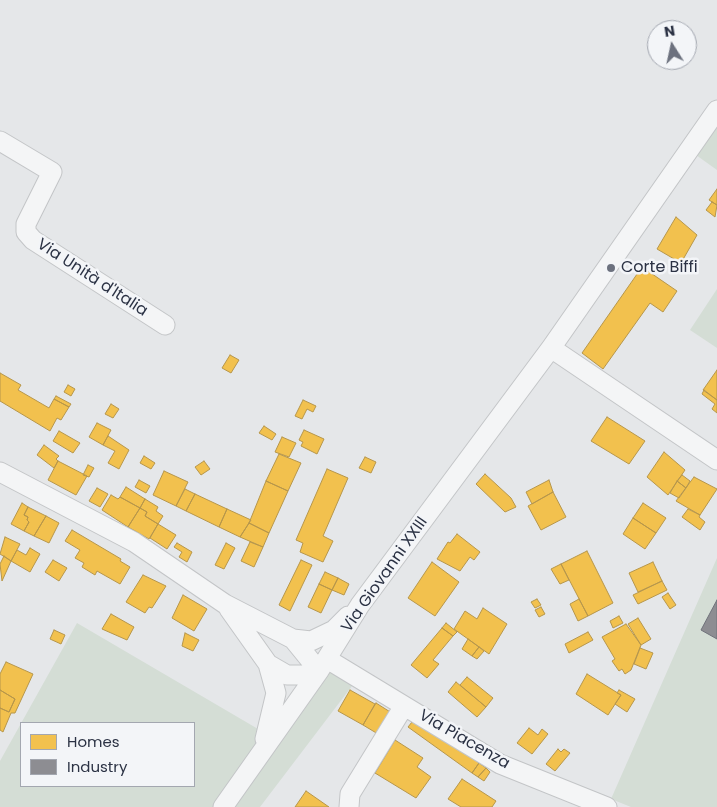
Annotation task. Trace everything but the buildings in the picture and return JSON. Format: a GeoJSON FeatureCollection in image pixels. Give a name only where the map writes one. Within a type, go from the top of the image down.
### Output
{"type":"FeatureCollection","features":[{"type":"Feature","properties":{"kind":"street","name":"Via Giovanni XXIII"},"geometry":{"type":"LineString","coordinates":[[223,807],[323,665],[360,605],[551,348],[717,110]]}},
{"type":"Feature","properties":{"kind":"street","name":"Via Unità d'Italia"},"geometry":{"type":"LineString","coordinates":[[0,140],[52,172],[26,224],[26,232],[165,325]]}},
{"type":"Feature","properties":{"kind":"street"},"geometry":{"type":"LineString","coordinates":[[551,348],[717,460]]}},
{"type":"Feature","properties":{"kind":"street"},"geometry":{"type":"LineString","coordinates":[[0,472],[134,542],[225,604],[293,639],[323,665],[303,676],[287,674],[268,664]]}},
{"type":"Feature","properties":{"kind":"street"},"geometry":{"type":"LineString","coordinates":[[225,604],[268,664],[276,693],[261,753]]}},
{"type":"Feature","properties":{"kind":"street"},"geometry":{"type":"LineString","coordinates":[[293,639],[311,641],[334,630],[360,605]]}},
{"type":"Feature","properties":{"kind":"street","name":"Via Piacenza"},"geometry":{"type":"LineString","coordinates":[[323,665],[404,706],[500,764],[608,807]]}},
{"type":"Feature","properties":{"kind":"street"},"geometry":{"type":"LineString","coordinates":[[349,807],[350,794],[404,706]]}},
{"type":"Feature","properties":{"kind":"shaded area"},"geometry":{"type":"Polygon","coordinates":[[[717,124],[717,170],[696,155],[717,124]]]}},
{"type":"Feature","properties":{"kind":"shaded area"},"geometry":{"type":"Polygon","coordinates":[[[717,289],[717,348],[690,330],[717,289]]]}},
{"type":"Feature","properties":{"kind":"shaded area"},"geometry":{"type":"Polygon","coordinates":[[[717,558],[717,807],[631,807],[611,799],[717,558]]]}},
{"type":"Feature","properties":{"kind":"shaded area"},"geometry":{"type":"Polygon","coordinates":[[[77,623],[270,736],[323,661],[352,686],[260,807],[0,807],[0,761],[20,725],[20,787],[195,787],[195,722],[22,722],[77,623]]]}},
{"type":"Feature","properties":{"kind":"place","name":"Corte Biffi"},"geometry":{"type":"Point","coordinates":[611,268]}}]}
